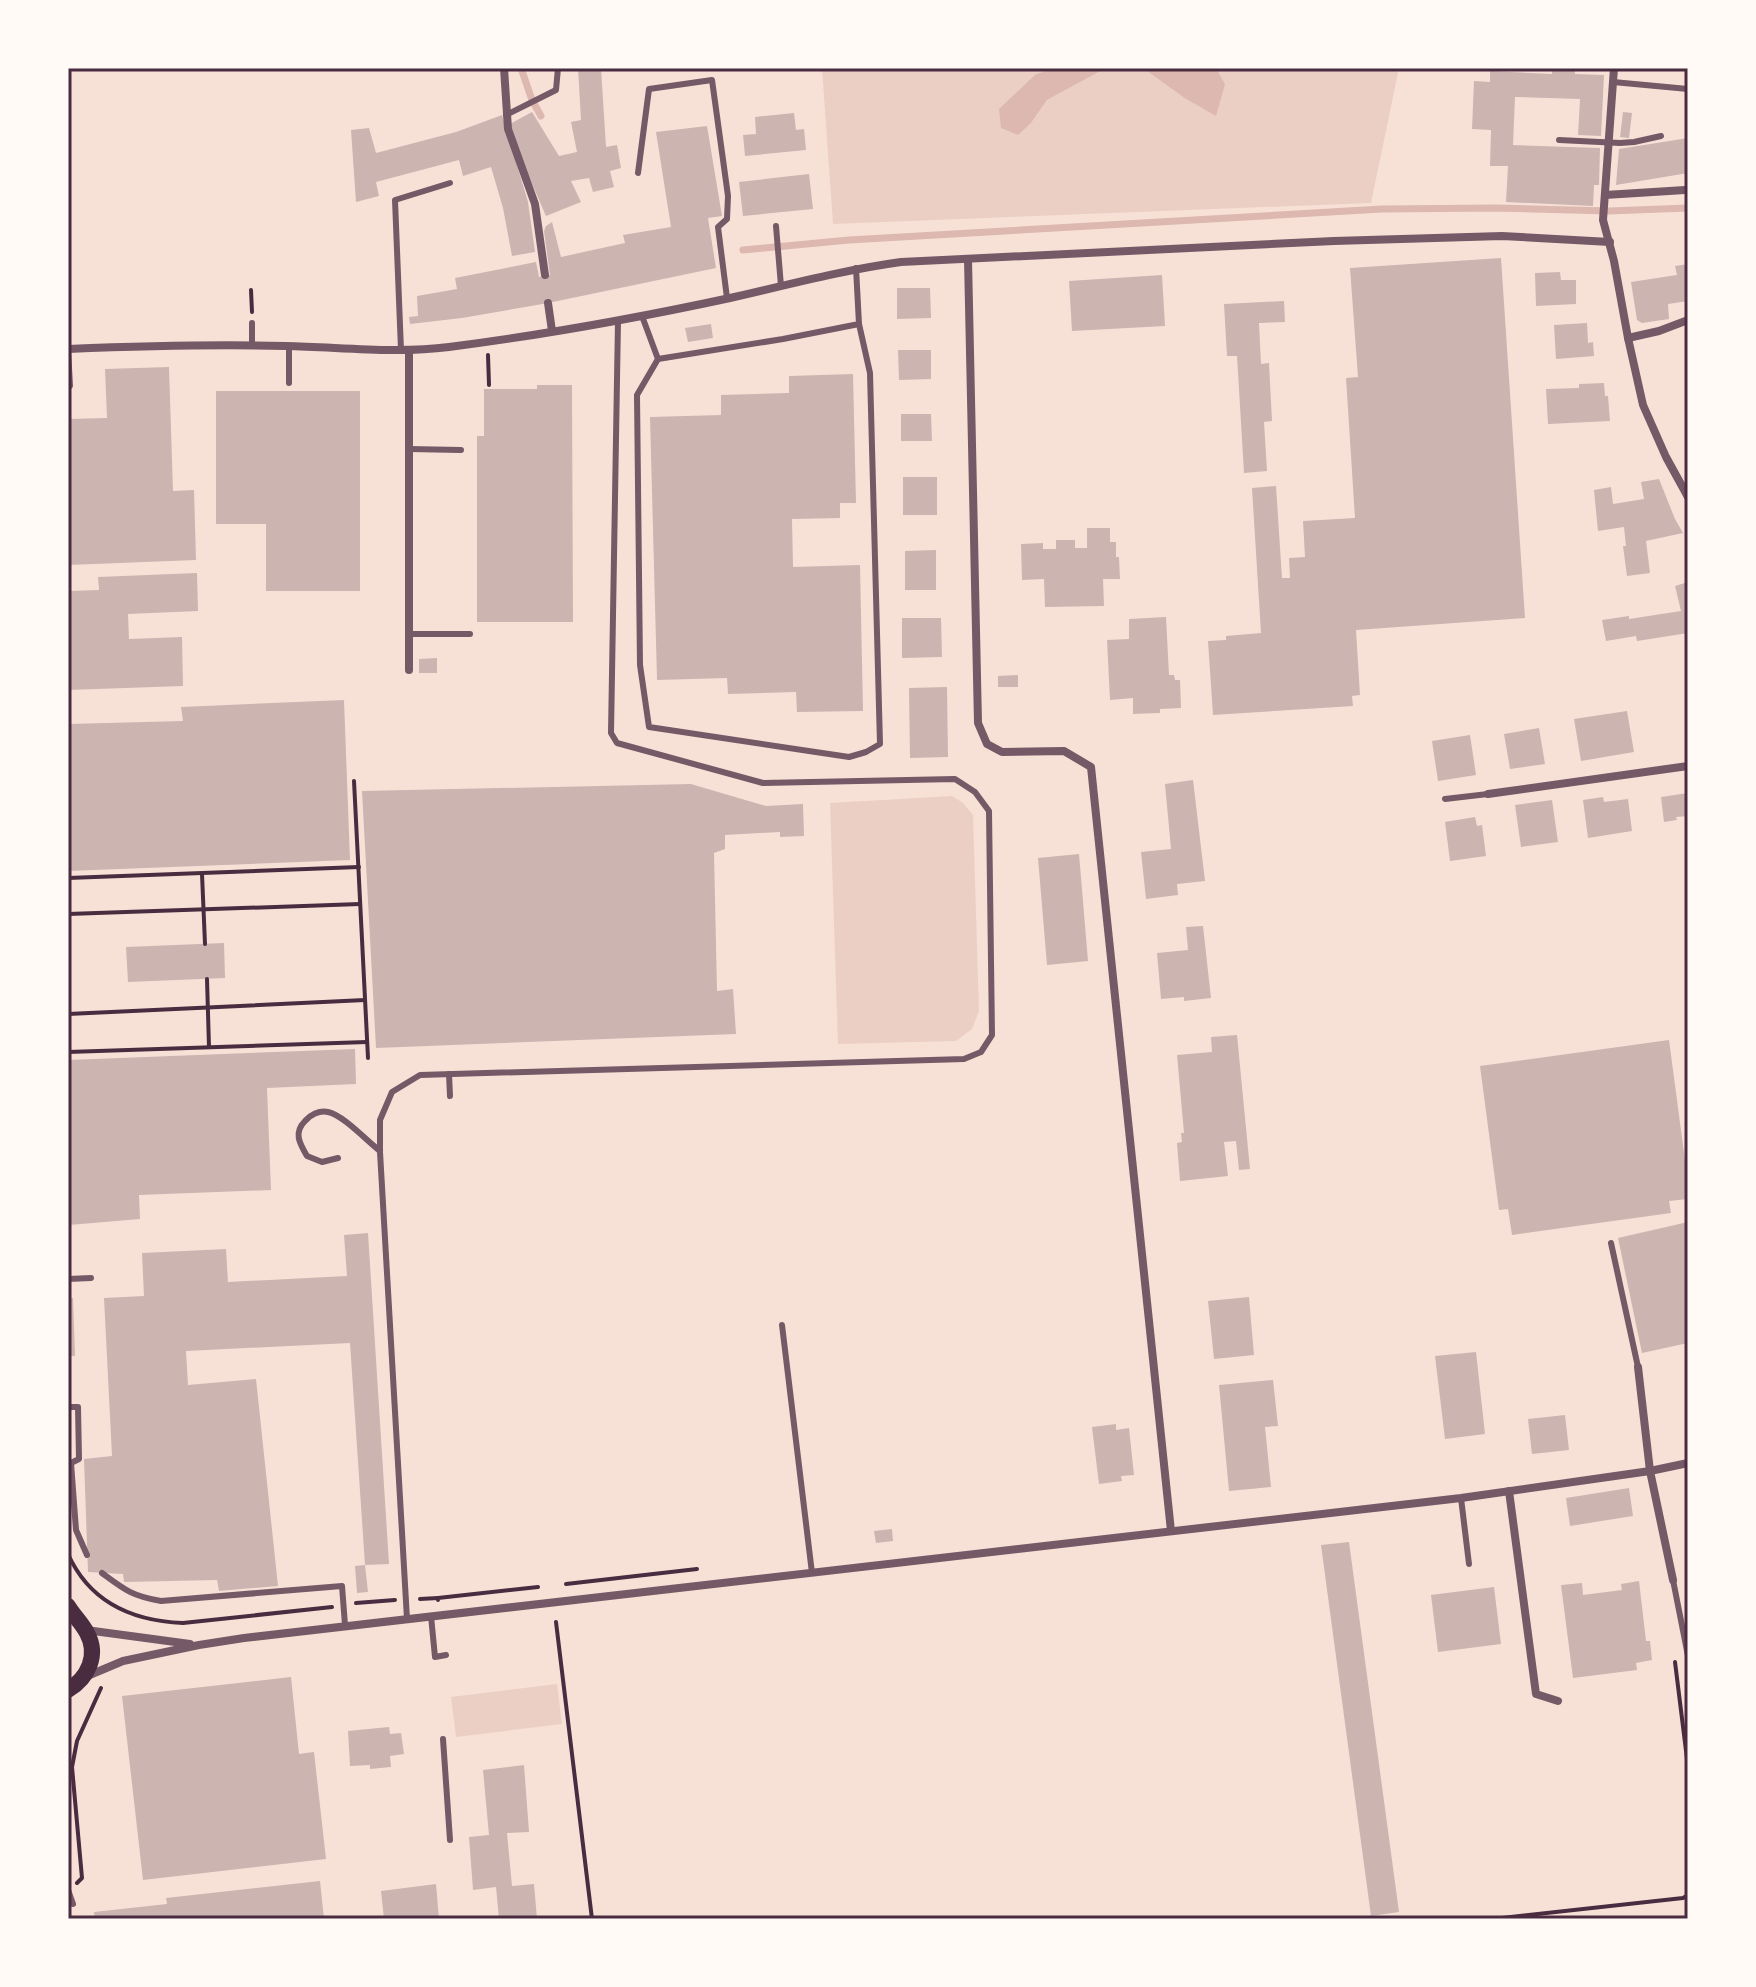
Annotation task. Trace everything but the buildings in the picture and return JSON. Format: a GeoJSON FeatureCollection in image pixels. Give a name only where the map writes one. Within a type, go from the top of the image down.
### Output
{"type":"FeatureCollection","features":[{"type":"Feature","properties":{"kind":"main road"},"geometry":{"type":"LineString","coordinates":[[68,1707],[77,1683],[89,1668],[92,1649],[74,1617]]}},
{"type":"Feature","properties":{"kind":"street"},"geometry":{"type":"LineString","coordinates":[[504,68],[506,115],[535,204],[545,275]]}},
{"type":"Feature","properties":{"kind":"street"},"geometry":{"type":"LineString","coordinates":[[1614,68],[1603,220],[1643,405],[1688,497]]}},
{"type":"Feature","properties":{"kind":"street"},"geometry":{"type":"LineString","coordinates":[[1605,195],[1686,190]]}},
{"type":"Feature","properties":{"kind":"street"},"geometry":{"type":"LineString","coordinates":[[68,349],[180,345],[405,350],[447,347],[618,321],[856,268],[901,262],[1502,236],[1610,242]]}},
{"type":"Feature","properties":{"kind":"street"},"geometry":{"type":"LineString","coordinates":[[968,259],[978,723],[987,744],[1002,752],[1064,751],[1091,767],[1171,1531]]}},
{"type":"Feature","properties":{"kind":"street"},"geometry":{"type":"LineString","coordinates":[[548,303],[552,331]]}},
{"type":"Feature","properties":{"kind":"street"},"geometry":{"type":"LineString","coordinates":[[1628,338],[1688,320]]}},
{"type":"Feature","properties":{"kind":"street"},"geometry":{"type":"LineString","coordinates":[[405,350],[409,449],[409,670]]}},
{"type":"Feature","properties":{"kind":"street"},"geometry":{"type":"LineString","coordinates":[[1488,794],[1688,766]]}},
{"type":"Feature","properties":{"kind":"street"},"geometry":{"type":"LineString","coordinates":[[1638,1367],[1650,1471],[1673,1580]]}},
{"type":"Feature","properties":{"kind":"street"},"geometry":{"type":"LineString","coordinates":[[77,1683],[123,1661],[199,1645],[345,1625],[1461,1498],[1688,1463]]}},
{"type":"Feature","properties":{"kind":"street"},"geometry":{"type":"LineString","coordinates":[[1509,1491],[1536,1694],[1558,1701]]}},
{"type":"Feature","properties":{"kind":"street"},"geometry":{"type":"LineString","coordinates":[[74,1617],[199,1645]]}},
{"type":"Feature","properties":{"kind":"lane"},"geometry":{"type":"LineString","coordinates":[[506,115],[556,90],[558,68]]}},
{"type":"Feature","properties":{"kind":"lane"},"geometry":{"type":"LineString","coordinates":[[638,173],[649,89],[712,80],[728,196],[727,219],[718,227],[727,298]]}},
{"type":"Feature","properties":{"kind":"lane"},"geometry":{"type":"LineString","coordinates":[[1613,82],[1688,89]]}},
{"type":"Feature","properties":{"kind":"lane"},"geometry":{"type":"LineString","coordinates":[[1559,140],[1634,142],[1661,136]]}},
{"type":"Feature","properties":{"kind":"lane"},"geometry":{"type":"LineString","coordinates":[[405,350],[395,200],[450,183]]}},
{"type":"Feature","properties":{"kind":"lane"},"geometry":{"type":"LineString","coordinates":[[776,226],[781,286]]}},
{"type":"Feature","properties":{"kind":"lane"},"geometry":{"type":"LineString","coordinates":[[658,359],[637,395],[640,665],[649,727],[849,757],[866,752],[880,744],[870,373],[859,324],[856,268]]}},
{"type":"Feature","properties":{"kind":"lane"},"geometry":{"type":"LineString","coordinates":[[642,316],[658,359]]}},
{"type":"Feature","properties":{"kind":"lane"},"geometry":{"type":"LineString","coordinates":[[407,1619],[380,1152],[380,1120],[392,1092],[420,1075],[964,1059],[981,1052],[992,1035],[989,811],[975,792],[955,779],[763,783],[617,743],[611,733],[618,321]]}},
{"type":"Feature","properties":{"kind":"lane"},"geometry":{"type":"LineString","coordinates":[[252,323],[252,345]]}},
{"type":"Feature","properties":{"kind":"lane"},"geometry":{"type":"LineString","coordinates":[[658,359],[859,324]]}},
{"type":"Feature","properties":{"kind":"lane"},"geometry":{"type":"LineString","coordinates":[[289,346],[289,383]]}},
{"type":"Feature","properties":{"kind":"lane"},"geometry":{"type":"LineString","coordinates":[[68,349],[68,387]]}},
{"type":"Feature","properties":{"kind":"lane"},"geometry":{"type":"LineString","coordinates":[[409,449],[461,450]]}},
{"type":"Feature","properties":{"kind":"lane"},"geometry":{"type":"LineString","coordinates":[[409,634],[470,634]]}},
{"type":"Feature","properties":{"kind":"lane"},"geometry":{"type":"LineString","coordinates":[[1445,799],[1488,794]]}},
{"type":"Feature","properties":{"kind":"lane"},"geometry":{"type":"LineString","coordinates":[[449,1074],[450,1096]]}},
{"type":"Feature","properties":{"kind":"lane"},"geometry":{"type":"LineString","coordinates":[[338,1158],[322,1162],[307,1156],[298,1139],[300,1126],[311,1114],[327,1111],[343,1120],[380,1152]]}},
{"type":"Feature","properties":{"kind":"lane"},"geometry":{"type":"LineString","coordinates":[[1611,1243],[1638,1367]]}},
{"type":"Feature","properties":{"kind":"lane"},"geometry":{"type":"LineString","coordinates":[[68,1279],[91,1278]]}},
{"type":"Feature","properties":{"kind":"lane"},"geometry":{"type":"LineString","coordinates":[[782,1325],[812,1573]]}},
{"type":"Feature","properties":{"kind":"lane"},"geometry":{"type":"LineString","coordinates":[[68,1407],[78,1407],[79,1459],[71,1463],[76,1530],[87,1555]]}},
{"type":"Feature","properties":{"kind":"lane"},"geometry":{"type":"LineString","coordinates":[[1461,1498],[1469,1564]]}},
{"type":"Feature","properties":{"kind":"lane"},"geometry":{"type":"LineString","coordinates":[[102,1573],[126,1591],[161,1601],[342,1585],[345,1625]]}},
{"type":"Feature","properties":{"kind":"lane"},"geometry":{"type":"LineString","coordinates":[[1673,1580],[1688,1656]]}},
{"type":"Feature","properties":{"kind":"lane"},"geometry":{"type":"LineString","coordinates":[[431,1616],[435,1657],[446,1655]]}},
{"type":"Feature","properties":{"kind":"lane"},"geometry":{"type":"LineString","coordinates":[[443,1739],[450,1840]]}},
{"type":"Feature","properties":{"kind":"lane"},"geometry":{"type":"LineString","coordinates":[[68,1890],[73,1904]]}},
{"type":"Feature","properties":{"kind":"path"},"geometry":{"type":"LineString","coordinates":[[251,290],[252,323]]}},
{"type":"Feature","properties":{"kind":"path"},"geometry":{"type":"LineString","coordinates":[[489,374],[489,385]]}},
{"type":"Feature","properties":{"kind":"path"},"geometry":{"type":"LineString","coordinates":[[354,781],[368,1058]]}},
{"type":"Feature","properties":{"kind":"path"},"geometry":{"type":"LineString","coordinates":[[68,878],[359,867]]}},
{"type":"Feature","properties":{"kind":"path"},"geometry":{"type":"LineString","coordinates":[[202,873],[205,944]]}},
{"type":"Feature","properties":{"kind":"path"},"geometry":{"type":"LineString","coordinates":[[68,914],[360,904]]}},
{"type":"Feature","properties":{"kind":"path"},"geometry":{"type":"LineString","coordinates":[[207,979],[209,1047]]}},
{"type":"Feature","properties":{"kind":"path"},"geometry":{"type":"LineString","coordinates":[[68,1014],[365,1000]]}},
{"type":"Feature","properties":{"kind":"path"},"geometry":{"type":"LineString","coordinates":[[68,1052],[367,1042]]}},
{"type":"Feature","properties":{"kind":"path"},"geometry":{"type":"LineString","coordinates":[[68,1554],[73,1566],[103,1600],[126,1612],[161,1622],[183,1623],[330,1607]]}},
{"type":"Feature","properties":{"kind":"path"},"geometry":{"type":"LineString","coordinates":[[554,1585],[702,1570]]}},
{"type":"Feature","properties":{"kind":"path"},"geometry":{"type":"LineString","coordinates":[[440,1598],[539,1587]]}},
{"type":"Feature","properties":{"kind":"path"},"geometry":{"type":"LineString","coordinates":[[419,1599],[438,1598],[434,1593]]}},
{"type":"Feature","properties":{"kind":"path"},"geometry":{"type":"LineString","coordinates":[[355,1603],[371,1602]]}},
{"type":"Feature","properties":{"kind":"path"},"geometry":{"type":"LineString","coordinates":[[556,1622],[592,1919]]}},
{"type":"Feature","properties":{"kind":"path"},"geometry":{"type":"LineString","coordinates":[[1688,1656],[1675,1661],[1688,1767]]}},
{"type":"Feature","properties":{"kind":"path"},"geometry":{"type":"LineString","coordinates":[[82,1878],[70,1761],[99,1689],[107,1681]]}},
{"type":"Feature","properties":{"kind":"path"},"geometry":{"type":"LineString","coordinates":[[1493,1919],[1688,1895]]}},
{"type":"Feature","properties":{"kind":"shaded area"},"geometry":{"type":"Polygon","coordinates":[[[822,68],[1056,68],[1036,74],[1031,123],[1047,100],[1106,68],[1143,68],[1183,97],[1225,84],[1216,68],[1399,68],[1371,203],[833,224],[822,68]]]}},
{"type":"Feature","properties":{"kind":"shaded area"},"geometry":{"type":"Polygon","coordinates":[[[1056,68],[1106,68],[1047,100],[1018,135],[1001,128],[999,109],[1036,74],[1056,68]]]}},
{"type":"Feature","properties":{"kind":"shaded area"},"geometry":{"type":"Polygon","coordinates":[[[1143,68],[1216,68],[1225,84],[1216,116],[1183,97],[1143,68]]]}},
{"type":"Feature","properties":{"kind":"shaded area"},"geometry":{"type":"Polygon","coordinates":[[[952,796],[973,815],[979,1011],[972,1029],[956,1041],[838,1044],[830,803],[952,796]]]}},
{"type":"Feature","properties":{"kind":"shaded area"},"geometry":{"type":"Polygon","coordinates":[[[557,1684],[562,1724],[456,1737],[451,1697],[557,1684]]]}},
{"type":"Feature","properties":{"kind":"waterway"},"geometry":{"type":"LineString","coordinates":[[521,68],[541,116]]}},
{"type":"Feature","properties":{"kind":"waterway"},"geometry":{"type":"LineString","coordinates":[[743,250],[849,240],[1382,209],[1609,211],[1688,208]]}}]}
